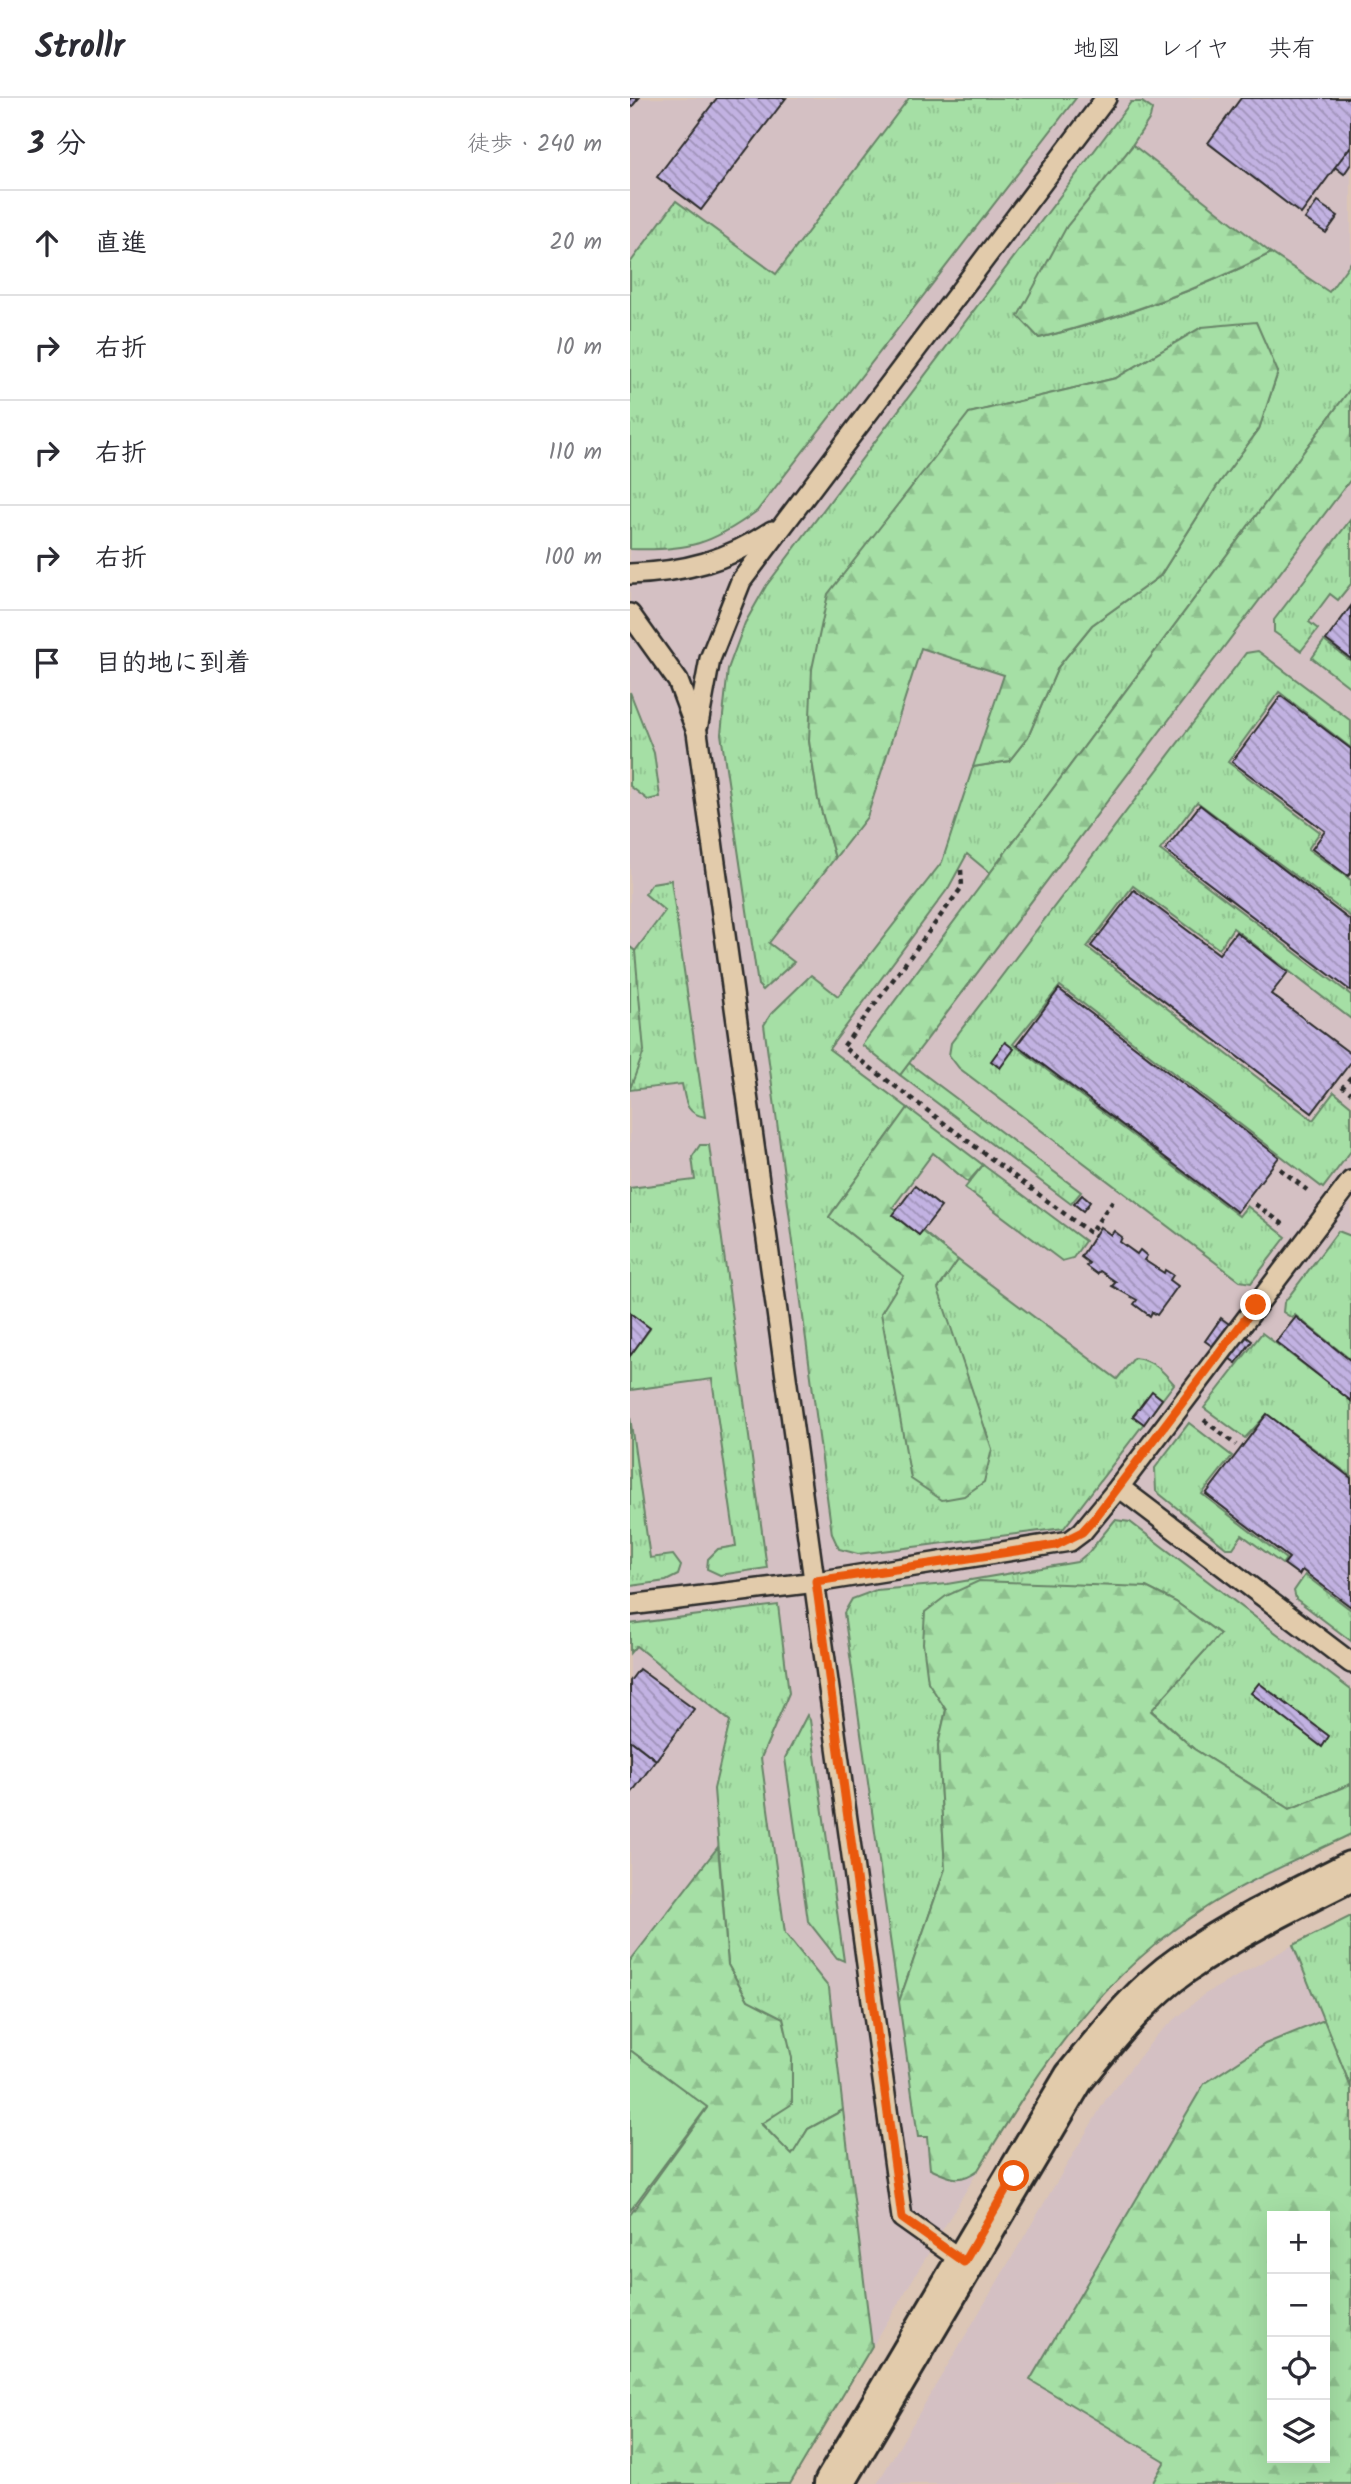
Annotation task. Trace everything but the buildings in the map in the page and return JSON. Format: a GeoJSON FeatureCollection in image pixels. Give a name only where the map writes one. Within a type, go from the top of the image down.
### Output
{"type":"FeatureCollection","features":[{"type":"Feature","properties":{"kind":"street"},"geometry":{"type":"LineString","coordinates":[[834,2484],[1074,2078],[1118,2024],[1180,1966],[1261,1916],[1351,1871]]}},
{"type":"Feature","properties":{"kind":"lane"},"geometry":{"type":"LineString","coordinates":[[697,732],[710,659],[741,582],[782,524],[1106,98]]}},
{"type":"Feature","properties":{"kind":"lane"},"geometry":{"type":"LineString","coordinates":[[630,574],[683,570],[713,563],[749,547],[782,524]]}},
{"type":"Feature","properties":{"kind":"lane"},"geometry":{"type":"LineString","coordinates":[[630,614],[678,681],[697,732],[902,2218],[964,2262]]}},
{"type":"Feature","properties":{"kind":"lane"},"geometry":{"type":"LineString","coordinates":[[630,1605],[816,1581],[1056,1545],[1082,1532],[1351,1181]]}},
{"type":"Feature","properties":{"kind":"lane"},"geometry":{"type":"LineString","coordinates":[[1119,1487],[1351,1663]]}},
{"type":"Feature","properties":{"kind":"path"},"geometry":{"type":"LineString","coordinates":[[961,870],[962,887],[844,1047],[1090,1233],[1115,1199]]}},
{"type":"Feature","properties":{"kind":"path"},"geometry":{"type":"LineString","coordinates":[[1351,1076],[1343,1087],[1351,1093]]}},
{"type":"Feature","properties":{"kind":"path"},"geometry":{"type":"LineString","coordinates":[[1182,1404],[1236,1445]]}},
{"type":"Feature","properties":{"kind":"shaded area"},"geometry":{"type":"Polygon","coordinates":[[[630,98],[1351,98],[1351,1834],[1209,1905],[1139,1958],[1096,1999],[1055,2047],[1018,2104],[790,2484],[630,2484],[630,98]]]}},
{"type":"Feature","properties":{"kind":"shaded area"},"geometry":{"type":"Polygon","coordinates":[[[1293,1945],[1351,2088],[1351,2484],[877,2484],[1106,2099],[1156,2036],[1203,1995],[1293,1945]]]}},
{"type":"Feature","properties":{"kind":"green space"},"geometry":{"type":"Polygon","coordinates":[[[909,98],[1076,98],[757,511],[726,532],[698,544],[667,549],[630,549],[630,263],[676,201],[776,274],[909,98]]]}},
{"type":"Feature","properties":{"kind":"green space"},"geometry":{"type":"Polygon","coordinates":[[[1131,102],[1142,102],[1152,109],[1150,118],[1019,316],[1039,338],[1158,302],[1215,280],[1271,253],[1329,292],[1351,262],[1351,388],[990,873],[967,854],[949,887],[829,1049],[908,1108],[829,1217],[904,1276],[992,1450],[937,1289],[958,1260],[1117,1379],[1134,1358],[1157,1366],[1174,1384],[1064,1528],[858,1554],[839,1549],[832,1534],[764,1025],[771,1014],[811,975],[838,996],[942,862],[973,767],[1009,761],[1028,737],[1058,667],[1092,625],[1160,576],[1217,486],[1259,429],[1278,372],[1202,327],[1116,378],[969,413],[809,741],[818,799],[835,858],[769,943],[794,962],[763,990],[758,985],[721,734],[728,669],[745,623],[766,586],[1131,102]]]}},
{"type":"Feature","properties":{"kind":"green space"},"geometry":{"type":"Polygon","coordinates":[[[1133,145],[1271,253],[1215,280],[1157,302],[1099,322],[1039,338],[1018,316],[1067,226],[1133,145]]]}},
{"type":"Feature","properties":{"kind":"green space"},"geometry":{"type":"Polygon","coordinates":[[[1256,322],[1278,372],[1259,429],[1217,486],[1160,576],[1092,625],[1058,667],[1028,737],[1009,761],[973,767],[1004,675],[921,648],[867,817],[835,858],[818,799],[809,741],[812,669],[828,594],[969,413],[1116,378],[1202,327],[1256,322]]]}},
{"type":"Feature","properties":{"kind":"green space"},"geometry":{"type":"Polygon","coordinates":[[[1351,388],[1351,479],[900,1075],[862,1045],[1351,388]]]}},
{"type":"Feature","properties":{"kind":"green space"},"geometry":{"type":"Polygon","coordinates":[[[1351,519],[1351,584],[1338,600],[1330,594],[1309,622],[1318,629],[1301,651],[1274,632],[1274,620],[1351,519]]]}},
{"type":"Feature","properties":{"kind":"green space"},"geometry":{"type":"Polygon","coordinates":[[[1324,641],[1351,661],[1351,688],[1312,658],[1324,641]]]}},
{"type":"Feature","properties":{"kind":"green space"},"geometry":{"type":"Polygon","coordinates":[[[1258,651],[1351,721],[1351,748],[1279,692],[1228,762],[1320,832],[1308,849],[1351,880],[1351,917],[1197,802],[1160,850],[1351,995],[1351,1019],[1233,928],[1219,949],[1133,886],[1087,947],[1313,1120],[1334,1092],[1351,1106],[1351,1151],[1323,1188],[1060,986],[1013,1044],[1239,1216],[1247,1206],[1286,1237],[1251,1283],[1240,1281],[959,1068],[949,1055],[951,1043],[1246,653],[1258,651]]]}},
{"type":"Feature","properties":{"kind":"green space"},"geometry":{"type":"Polygon","coordinates":[[[630,692],[654,753],[660,797],[648,800],[630,786],[630,692]]]}},
{"type":"Feature","properties":{"kind":"green space"},"geometry":{"type":"Polygon","coordinates":[[[671,880],[705,1117],[690,1110],[682,1084],[630,1090],[630,947],[635,951],[665,911],[645,894],[652,883],[671,880]]]}},
{"type":"Feature","properties":{"kind":"green space"},"geometry":{"type":"Polygon","coordinates":[[[630,947],[635,951],[644,1051],[630,1089],[630,947]]]}},
{"type":"Feature","properties":{"kind":"green space"},"geometry":{"type":"Polygon","coordinates":[[[909,1063],[1081,1192],[1071,1204],[900,1075],[909,1063]]]}},
{"type":"Feature","properties":{"kind":"green space"},"geometry":{"type":"Polygon","coordinates":[[[908,1108],[983,1165],[968,1182],[933,1153],[893,1207],[958,1260],[938,1289],[992,1449],[984,1482],[964,1496],[942,1500],[911,1479],[881,1313],[904,1276],[829,1217],[908,1108]]]}},
{"type":"Feature","properties":{"kind":"green space"},"geometry":{"type":"Polygon","coordinates":[[[700,1145],[709,1145],[767,1568],[720,1575],[707,1569],[708,1559],[718,1549],[736,1546],[712,1379],[630,1390],[630,1356],[650,1329],[630,1313],[630,1188],[695,1180],[692,1157],[700,1145]]]}},
{"type":"Feature","properties":{"kind":"green space"},"geometry":{"type":"Polygon","coordinates":[[[983,1165],[1085,1241],[1073,1258],[1062,1261],[965,1188],[983,1165]]]}},
{"type":"Feature","properties":{"kind":"green space"},"geometry":{"type":"Polygon","coordinates":[[[1338,1231],[1351,1236],[1351,1360],[1295,1315],[1292,1318],[1283,1312],[1284,1303],[1338,1231]]]}},
{"type":"Feature","properties":{"kind":"green space"},"geometry":{"type":"Polygon","coordinates":[[[1262,1333],[1351,1400],[1351,1476],[1267,1414],[1245,1438],[1204,1408],[1262,1333]]]}},
{"type":"Feature","properties":{"kind":"green space"},"geometry":{"type":"Polygon","coordinates":[[[630,1417],[650,1558],[673,1555],[681,1566],[678,1575],[666,1581],[630,1586],[630,1417]]]}},
{"type":"Feature","properties":{"kind":"green space"},"geometry":{"type":"Polygon","coordinates":[[[1189,1423],[1232,1456],[1202,1494],[1286,1559],[1282,1564],[1242,1535],[1233,1548],[1226,1548],[1156,1491],[1155,1468],[1189,1423]]]}},
{"type":"Feature","properties":{"kind":"green space"},"geometry":{"type":"Polygon","coordinates":[[[1115,1520],[1130,1522],[1351,1690],[1351,1784],[1290,1809],[1194,1749],[1151,1710],[1220,1634],[1176,1602],[1146,1587],[928,1681],[946,1710],[938,1745],[945,1869],[899,2002],[844,1613],[852,1599],[876,1590],[947,1584],[1077,1562],[1089,1552],[1115,1520]]]}},
{"type":"Feature","properties":{"kind":"green space"},"geometry":{"type":"Polygon","coordinates":[[[1305,1575],[1351,1610],[1351,1641],[1296,1599],[1294,1591],[1305,1575]]]}},
{"type":"Feature","properties":{"kind":"green space"},"geometry":{"type":"Polygon","coordinates":[[[979,1581],[1146,1587],[1176,1602],[1220,1634],[1151,1711],[1194,1749],[1290,1809],[1351,1784],[1351,1834],[1260,1877],[1208,1906],[1169,1933],[1135,1962],[1104,1992],[1051,2058],[978,2170],[965,2177],[954,2178],[930,2169],[927,2137],[918,2137],[899,2002],[945,1869],[938,1745],[946,1710],[928,1682],[923,1643],[925,1612],[946,1596],[979,1581]]]}},
{"type":"Feature","properties":{"kind":"green space"},"geometry":{"type":"Polygon","coordinates":[[[778,1605],[789,1693],[761,1758],[785,1933],[829,1988],[843,2110],[808,2129],[792,2156],[761,2123],[748,2000],[728,1965],[714,1789],[730,1721],[636,1646],[630,1653],[630,1624],[778,1605]]]}},
{"type":"Feature","properties":{"kind":"green space"},"geometry":{"type":"Polygon","coordinates":[[[807,1715],[810,1720],[844,1961],[837,1958],[808,1921],[785,1758],[807,1715]]]}},
{"type":"Feature","properties":{"kind":"green space"},"geometry":{"type":"Polygon","coordinates":[[[718,1847],[728,1965],[748,2000],[783,2018],[792,2058],[792,2104],[761,2124],[792,2155],[808,2129],[843,2110],[872,2346],[790,2484],[630,2484],[630,2215],[707,2108],[630,2050],[630,1961],[718,1847]]]}},
{"type":"Feature","properties":{"kind":"green space"},"geometry":{"type":"Polygon","coordinates":[[[1351,1916],[1351,2088],[1293,1945],[1351,1916]]]}},
{"type":"Feature","properties":{"kind":"green space"},"geometry":{"type":"Polygon","coordinates":[[[1324,2020],[1351,2088],[1351,2484],[1152,2484],[1165,2461],[1030,2380],[1204,2084],[1265,2044],[1324,2020]]]}},
{"type":"Feature","properties":{"kind":"green space"},"geometry":{"type":"Polygon","coordinates":[[[630,2050],[707,2107],[630,2211],[630,2050]]]}},
{"type":"Feature","properties":{"kind":"route"},"geometry":{"type":"LineString","coordinates":[[1014,2176],[964,2262],[902,2218],[816,1581],[1070,1541],[1094,1519],[1256,1305]]}}]}
